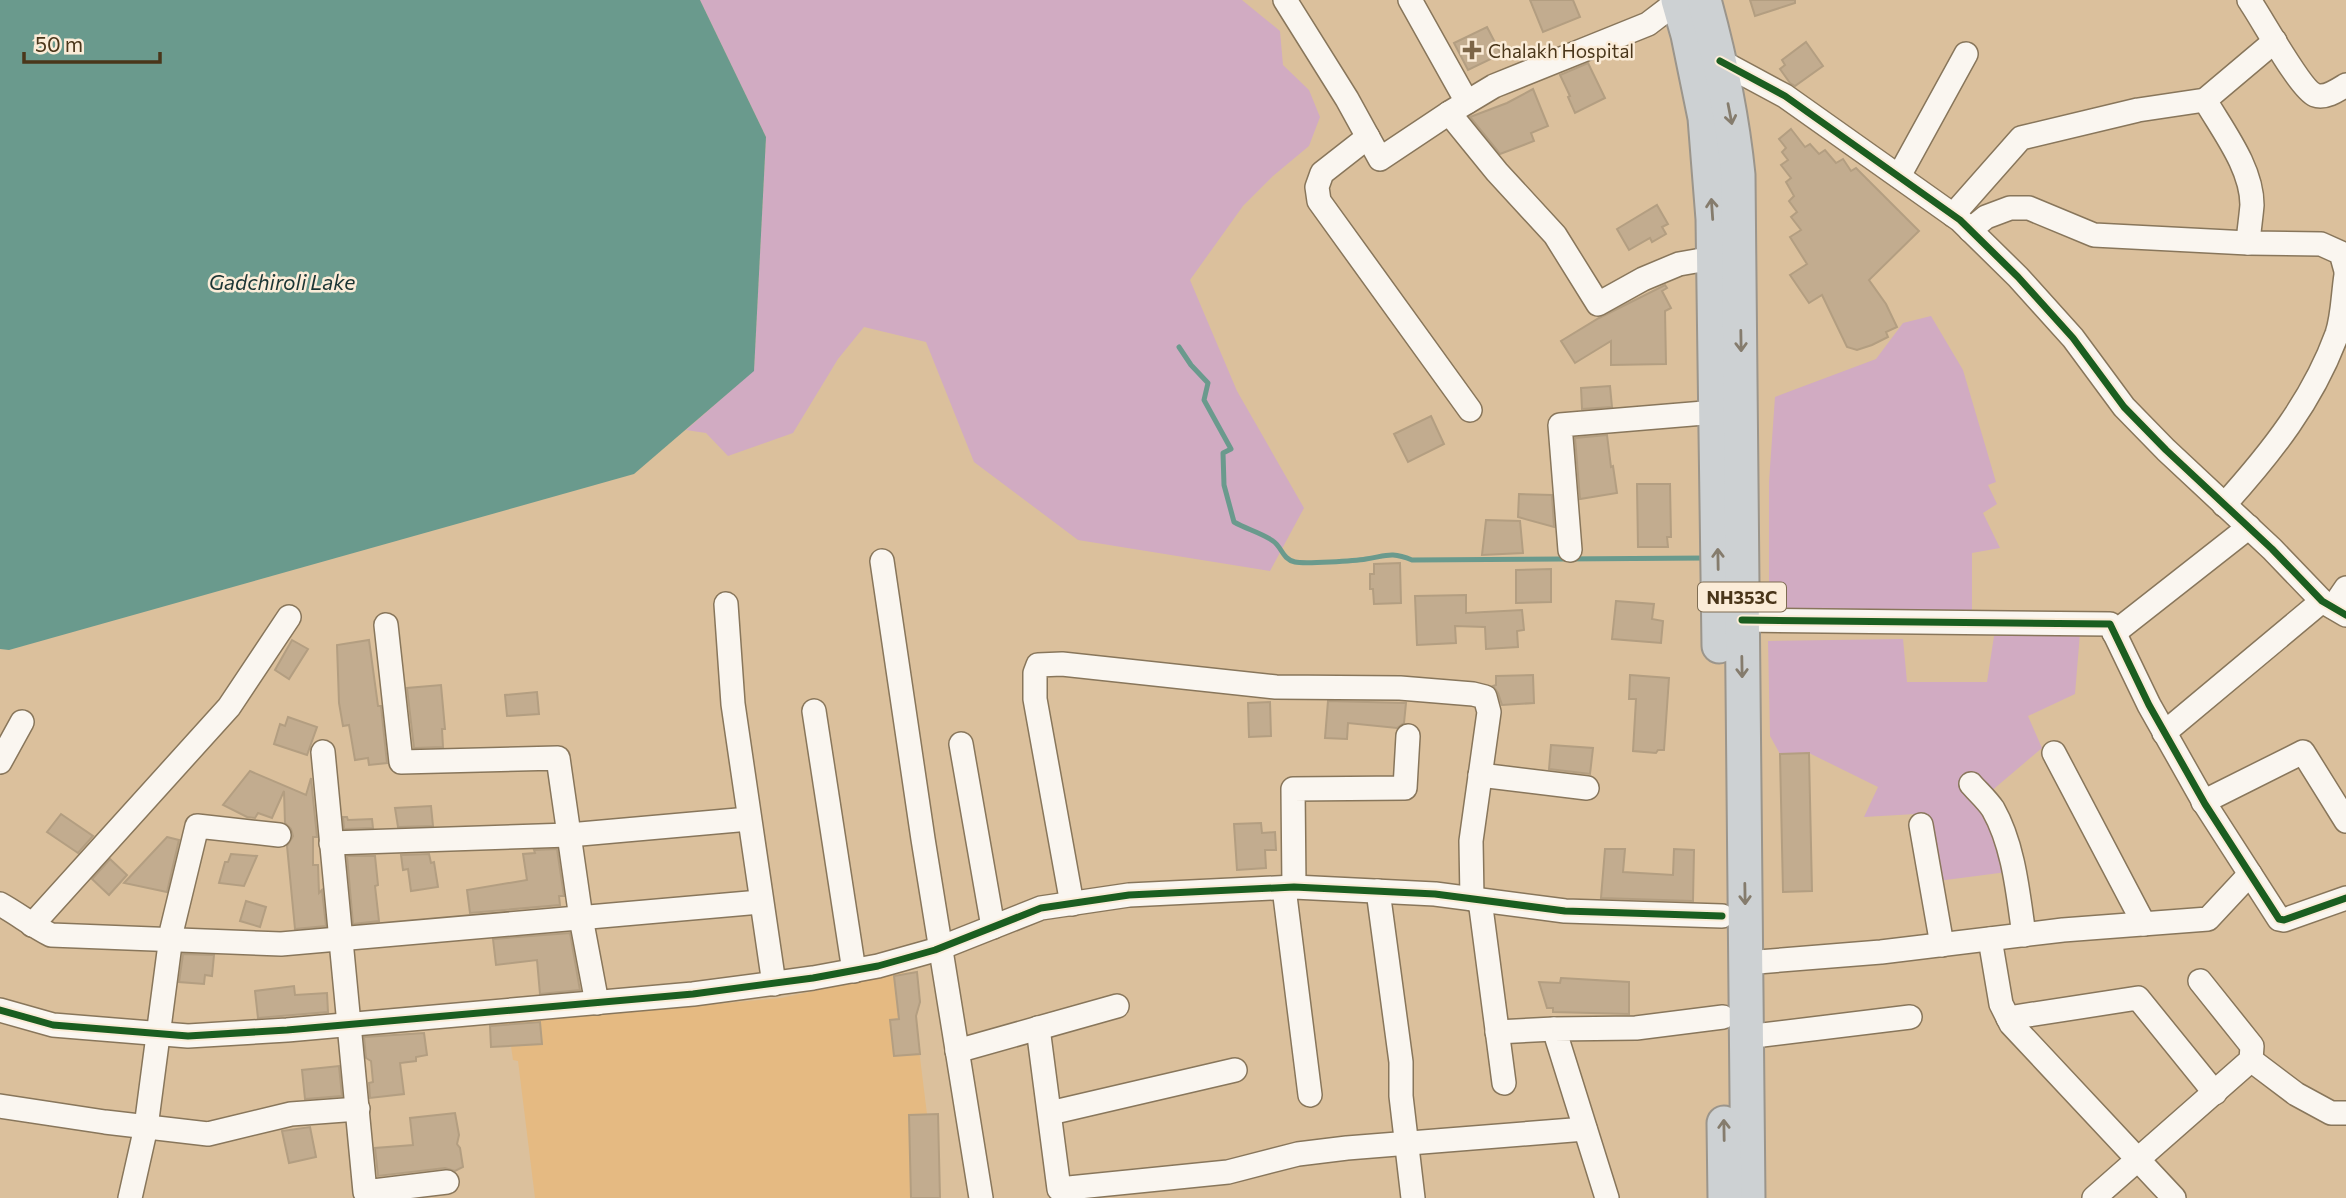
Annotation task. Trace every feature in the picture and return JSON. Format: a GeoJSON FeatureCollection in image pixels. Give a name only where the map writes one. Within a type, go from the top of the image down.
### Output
{"type":"FeatureCollection","features":[{"type":"Feature","properties":{"kind":"highway","name":"NH353C"},"geometry":{"type":"LineString","coordinates":[[1678,0],[1705,118],[1713,219],[1722,916],[1735,1027]]}},
{"type":"Feature","properties":{"kind":"highway","name":"NH353C"},"geometry":{"type":"LineString","coordinates":[[1704,0],[1720,61],[1738,175],[1745,962],[1735,1027],[1725,1195]]}},
{"type":"Feature","properties":{"kind":"street"},"geometry":{"type":"LineString","coordinates":[[1285,0],[1380,159],[1494,86],[1648,24],[1678,0]]}},
{"type":"Feature","properties":{"kind":"street"},"geometry":{"type":"LineString","coordinates":[[1410,0],[1458,107],[1497,172],[1555,235],[1598,304],[1643,279],[1679,264],[1713,258]]}},
{"type":"Feature","properties":{"kind":"street"},"geometry":{"type":"LineString","coordinates":[[2249,0],[2300,79],[2314,94],[2323,96],[2346,85]]}},
{"type":"Feature","properties":{"kind":"street"},"geometry":{"type":"LineString","coordinates":[[1961,223],[2021,138],[2138,110],[2205,100],[2275,41]]}},
{"type":"Feature","properties":{"kind":"street"},"geometry":{"type":"LineString","coordinates":[[1899,176],[1966,54]]}},
{"type":"Feature","properties":{"kind":"street"},"geometry":{"type":"LineString","coordinates":[[1720,61],[1785,96],[1961,223],[2018,277],[2073,338],[2124,407],[2334,608]]}},
{"type":"Feature","properties":{"kind":"street"},"geometry":{"type":"LineString","coordinates":[[2205,100],[2237,155],[2246,177],[2252,202],[2248,243]]}},
{"type":"Feature","properties":{"kind":"street"},"geometry":{"type":"LineString","coordinates":[[1368,137],[1322,173],[1317,187],[1319,201],[1470,410]]}},
{"type":"Feature","properties":{"kind":"street"},"geometry":{"type":"LineString","coordinates":[[1961,223],[2010,208],[2029,208],[2094,235],[2320,244],[2341,253],[2346,273],[2338,331],[2309,396],[2266,459],[2224,505]]}},
{"type":"Feature","properties":{"kind":"street"},"geometry":{"type":"LineString","coordinates":[[1570,550],[1560,425],[1716,412]]}},
{"type":"Feature","properties":{"kind":"street"},"geometry":{"type":"LineString","coordinates":[[2115,633],[2249,527]]}},
{"type":"Feature","properties":{"kind":"street"},"geometry":{"type":"LineString","coordinates":[[882,561],[940,948],[981,1198]]}},
{"type":"Feature","properties":{"kind":"street"},"geometry":{"type":"LineString","coordinates":[[2164,733],[2334,608],[2346,588]]}},
{"type":"Feature","properties":{"kind":"street"},"geometry":{"type":"LineString","coordinates":[[726,604],[733,704],[774,984]]}},
{"type":"Feature","properties":{"kind":"street"},"geometry":{"type":"LineString","coordinates":[[32,925],[229,707],[289,617]]}},
{"type":"Feature","properties":{"kind":"street"},"geometry":{"type":"LineString","coordinates":[[1742,620],[2110,624],[2164,733],[2203,802],[2279,919],[2284,920],[2346,898]]}},
{"type":"Feature","properties":{"kind":"street"},"geometry":{"type":"LineString","coordinates":[[386,625],[401,762],[558,758],[581,918],[597,1003]]}},
{"type":"Feature","properties":{"kind":"street"},"geometry":{"type":"LineString","coordinates":[[1072,904],[1035,699],[1035,673],[1038,665],[1062,664],[1276,687],[1379,687],[1485,697],[1489,712],[1471,841],[1476,900],[1504,1083]]}},
{"type":"Feature","properties":{"kind":"street"},"geometry":{"type":"LineString","coordinates":[[814,711],[854,971]]}},
{"type":"Feature","properties":{"kind":"street"},"geometry":{"type":"LineString","coordinates":[[0,762],[22,722]]}},
{"type":"Feature","properties":{"kind":"street"},"geometry":{"type":"LineString","coordinates":[[1310,1095],[1289,888],[1293,789],[1405,788],[1408,736]]}},
{"type":"Feature","properties":{"kind":"street"},"geometry":{"type":"LineString","coordinates":[[961,744],[993,927]]}},
{"type":"Feature","properties":{"kind":"street"},"geometry":{"type":"LineString","coordinates":[[323,752],[365,1192],[447,1182]]}},
{"type":"Feature","properties":{"kind":"street"},"geometry":{"type":"LineString","coordinates":[[2203,802],[2303,752],[2346,821]]}},
{"type":"Feature","properties":{"kind":"street"},"geometry":{"type":"LineString","coordinates":[[2054,753],[2144,924]]}},
{"type":"Feature","properties":{"kind":"street"},"geometry":{"type":"LineString","coordinates":[[1480,775],[1587,788]]}},
{"type":"Feature","properties":{"kind":"street"},"geometry":{"type":"LineString","coordinates":[[1971,784],[1992,806],[2002,829],[2014,874],[2024,935]]}},
{"type":"Feature","properties":{"kind":"street"},"geometry":{"type":"LineString","coordinates":[[331,843],[569,835],[749,820]]}},
{"type":"Feature","properties":{"kind":"street"},"geometry":{"type":"LineString","coordinates":[[130,1198],[146,1127],[171,939],[197,825],[279,835]]}},
{"type":"Feature","properties":{"kind":"street"},"geometry":{"type":"LineString","coordinates":[[1921,825],[1942,945]]}},
{"type":"Feature","properties":{"kind":"street"},"geometry":{"type":"LineString","coordinates":[[1745,962],[1881,953],[2024,935],[2208,919],[2250,874]]}},
{"type":"Feature","properties":{"kind":"street"},"geometry":{"type":"LineString","coordinates":[[0,1010],[53,1025],[188,1036],[693,994],[854,971],[940,948],[1041,908],[1129,895],[1289,888],[1378,891],[1435,894],[1565,911],[1722,916]]}},
{"type":"Feature","properties":{"kind":"street"},"geometry":{"type":"LineString","coordinates":[[1378,891],[1401,1062],[1401,1096],[1413,1198]]}},
{"type":"Feature","properties":{"kind":"street"},"geometry":{"type":"LineString","coordinates":[[0,904],[51,935],[281,944],[760,902]]}},
{"type":"Feature","properties":{"kind":"street"},"geometry":{"type":"LineString","coordinates":[[1990,939],[2001,1004],[2008,1018],[2040,1057],[2174,1198]]}},
{"type":"Feature","properties":{"kind":"street"},"geometry":{"type":"LineString","coordinates":[[2094,1198],[2251,1060],[2252,1046],[2200,981]]}},
{"type":"Feature","properties":{"kind":"street"},"geometry":{"type":"LineString","coordinates":[[2008,1018],[2138,998],[2215,1093]]}},
{"type":"Feature","properties":{"kind":"street"},"geometry":{"type":"LineString","coordinates":[[957,1051],[1116,1006]]}},
{"type":"Feature","properties":{"kind":"street"},"geometry":{"type":"LineString","coordinates":[[1497,1032],[1735,1027],[1910,1017]]}},
{"type":"Feature","properties":{"kind":"street"},"geometry":{"type":"LineString","coordinates":[[1038,1028],[1059,1189],[1228,1172],[1298,1154],[1408,1142],[1585,1129]]}},
{"type":"Feature","properties":{"kind":"street"},"geometry":{"type":"LineString","coordinates":[[1553,1029],[1607,1198]]}},
{"type":"Feature","properties":{"kind":"street"},"geometry":{"type":"LineString","coordinates":[[2251,1060],[2296,1094],[2319,1107],[2331,1113],[2346,1112]]}},
{"type":"Feature","properties":{"kind":"street"},"geometry":{"type":"LineString","coordinates":[[1050,1113],[1235,1070]]}},
{"type":"Feature","properties":{"kind":"street"},"geometry":{"type":"LineString","coordinates":[[0,1107],[208,1134],[291,1114],[358,1109]]}},
{"type":"Feature","properties":{"kind":"shaded area"},"geometry":{"type":"Polygon","coordinates":[[[700,0],[1242,0],[1280,31],[1283,65],[1309,90],[1320,117],[1309,146],[1243,206],[1190,280],[1237,391],[1304,508],[1270,571],[1078,540],[974,462],[926,342],[864,327],[838,359],[793,433],[728,456],[706,433],[686,430],[754,370],[766,137],[700,0]]]}},
{"type":"Feature","properties":{"kind":"shaded area"},"geometry":{"type":"Polygon","coordinates":[[[1931,316],[1963,370],[1996,482],[1988,485],[1997,504],[1983,513],[2000,548],[1972,553],[1972,610],[1769,615],[1769,482],[1775,397],[1876,359],[1903,323],[1931,316]]]}},
{"type":"Feature","properties":{"kind":"shaded area"},"geometry":{"type":"Polygon","coordinates":[[[2080,633],[2075,694],[2028,716],[2042,748],[1989,793],[1991,820],[2007,872],[1938,881],[1930,831],[1916,814],[1864,817],[1878,787],[1809,753],[1780,754],[1770,736],[1768,641],[1903,639],[1907,682],[1987,682],[1994,636],[2080,633]]]}},
{"type":"Feature","properties":{"kind":"shaded area"},"geometry":{"type":"Polygon","coordinates":[[[917,972],[920,1002],[919,1007],[914,1009],[927,1114],[938,1114],[940,1198],[535,1198],[518,1061],[513,1060],[511,1046],[491,1047],[489,1019],[600,1015],[781,998],[893,974],[917,972]]]}},
{"type":"Feature","properties":{"kind":"water","name":"Gadchiroli Lake"},"geometry":{"type":"Polygon","coordinates":[[[0,0],[700,0],[766,137],[754,371],[634,474],[9,650],[0,649],[0,0]]]}},
{"type":"Feature","properties":{"kind":"building"},"geometry":{"type":"Polygon","coordinates":[[[1530,0],[1573,0],[1580,17],[1543,32],[1530,0]]]}},
{"type":"Feature","properties":{"kind":"building"},"geometry":{"type":"Polygon","coordinates":[[[1750,0],[1795,0],[1795,3],[1755,16],[1750,0]]]}},
{"type":"Feature","properties":{"kind":"building"},"geometry":{"type":"Polygon","coordinates":[[[1487,27],[1501,54],[1468,70],[1454,43],[1487,27]]]}},
{"type":"Feature","properties":{"kind":"building"},"geometry":{"type":"Polygon","coordinates":[[[1806,42],[1823,66],[1795,86],[1780,69],[1785,65],[1782,60],[1806,42]]]}},
{"type":"Feature","properties":{"kind":"building"},"geometry":{"type":"Polygon","coordinates":[[[1588,63],[1605,98],[1575,113],[1560,75],[1588,63]]]}},
{"type":"Feature","properties":{"kind":"building"},"geometry":{"type":"Polygon","coordinates":[[[1533,89],[1548,126],[1531,133],[1534,141],[1500,154],[1470,117],[1507,103],[1533,89]]]}},
{"type":"Feature","properties":{"kind":"building"},"geometry":{"type":"Polygon","coordinates":[[[1791,129],[1805,147],[1810,144],[1819,154],[1825,150],[1836,163],[1843,159],[1851,171],[1856,168],[1919,231],[1869,280],[1886,304],[1897,327],[1886,332],[1888,337],[1872,345],[1857,350],[1847,347],[1822,295],[1809,303],[1790,275],[1807,264],[1790,237],[1801,230],[1791,217],[1797,212],[1789,201],[1794,196],[1786,182],[1791,178],[1781,165],[1788,160],[1782,152],[1786,148],[1779,139],[1791,129]]]}},
{"type":"Feature","properties":{"kind":"building"},"geometry":{"type":"Polygon","coordinates":[[[1657,205],[1668,224],[1662,227],[1666,234],[1652,242],[1650,238],[1629,250],[1617,229],[1657,205]]]}},
{"type":"Feature","properties":{"kind":"building"},"geometry":{"type":"Polygon","coordinates":[[[1665,285],[1667,288],[1662,291],[1671,308],[1665,311],[1666,364],[1611,365],[1611,341],[1575,363],[1561,341],[1599,318],[1665,285]]]}},
{"type":"Feature","properties":{"kind":"building"},"geometry":{"type":"Polygon","coordinates":[[[1610,386],[1612,407],[1582,409],[1581,388],[1610,386]]]}},
{"type":"Feature","properties":{"kind":"building"},"geometry":{"type":"Polygon","coordinates":[[[1431,416],[1444,444],[1408,462],[1394,434],[1431,416]]]}},
{"type":"Feature","properties":{"kind":"building"},"geometry":{"type":"Polygon","coordinates":[[[1607,435],[1617,493],[1580,499],[1575,438],[1607,435]]]}},
{"type":"Feature","properties":{"kind":"building"},"geometry":{"type":"Polygon","coordinates":[[[1637,484],[1670,484],[1671,537],[1667,537],[1668,547],[1638,547],[1637,484]]]}},
{"type":"Feature","properties":{"kind":"building"},"geometry":{"type":"Polygon","coordinates":[[[1519,494],[1552,495],[1554,527],[1518,517],[1519,494]]]}},
{"type":"Feature","properties":{"kind":"building"},"geometry":{"type":"Polygon","coordinates":[[[1486,520],[1520,521],[1523,553],[1482,555],[1486,520]]]}},
{"type":"Feature","properties":{"kind":"building"},"geometry":{"type":"Polygon","coordinates":[[[1400,563],[1401,603],[1374,604],[1370,574],[1374,574],[1374,564],[1400,563]]]}},
{"type":"Feature","properties":{"kind":"building"},"geometry":{"type":"Polygon","coordinates":[[[1551,569],[1551,602],[1516,603],[1516,570],[1551,569]]]}},
{"type":"Feature","properties":{"kind":"building"},"geometry":{"type":"Polygon","coordinates":[[[1466,595],[1466,613],[1522,610],[1524,630],[1517,631],[1518,647],[1486,649],[1485,627],[1455,626],[1456,643],[1417,645],[1415,596],[1466,595]]]}},
{"type":"Feature","properties":{"kind":"building"},"geometry":{"type":"Polygon","coordinates":[[[1616,601],[1654,604],[1652,619],[1663,621],[1661,643],[1612,639],[1616,601]]]}},
{"type":"Feature","properties":{"kind":"building"},"geometry":{"type":"Polygon","coordinates":[[[292,640],[308,649],[289,679],[275,670],[292,640]]]}},
{"type":"Feature","properties":{"kind":"building"},"geometry":{"type":"Polygon","coordinates":[[[369,640],[378,706],[381,706],[387,763],[369,765],[368,758],[355,760],[349,725],[343,726],[339,703],[337,645],[369,640]]]}},
{"type":"Feature","properties":{"kind":"building"},"geometry":{"type":"Polygon","coordinates":[[[1533,675],[1534,703],[1502,705],[1493,686],[1496,685],[1496,676],[1533,675]]]}},
{"type":"Feature","properties":{"kind":"building"},"geometry":{"type":"Polygon","coordinates":[[[1630,675],[1669,678],[1664,750],[1658,750],[1656,753],[1633,751],[1636,699],[1629,699],[1630,675]]]}},
{"type":"Feature","properties":{"kind":"building"},"geometry":{"type":"Polygon","coordinates":[[[441,685],[445,729],[442,729],[443,747],[414,748],[407,688],[441,685]]]}},
{"type":"Feature","properties":{"kind":"building"},"geometry":{"type":"Polygon","coordinates":[[[537,692],[539,714],[507,716],[505,695],[537,692]]]}},
{"type":"Feature","properties":{"kind":"building"},"geometry":{"type":"Polygon","coordinates":[[[1328,701],[1406,703],[1404,723],[1397,728],[1348,723],[1347,739],[1325,738],[1328,701]]]}},
{"type":"Feature","properties":{"kind":"building"},"geometry":{"type":"Polygon","coordinates":[[[1270,702],[1271,736],[1249,737],[1248,703],[1270,702]]]}},
{"type":"Feature","properties":{"kind":"building"},"geometry":{"type":"Polygon","coordinates":[[[288,717],[317,727],[307,755],[274,744],[280,724],[285,726],[288,717]]]}},
{"type":"Feature","properties":{"kind":"building"},"geometry":{"type":"Polygon","coordinates":[[[1551,745],[1593,748],[1590,774],[1549,769],[1551,745]]]}},
{"type":"Feature","properties":{"kind":"building"},"geometry":{"type":"Polygon","coordinates":[[[1809,753],[1812,891],[1783,892],[1780,754],[1809,753]]]}},
{"type":"Feature","properties":{"kind":"building"},"geometry":{"type":"Polygon","coordinates":[[[250,771],[306,795],[311,778],[317,837],[313,837],[313,865],[318,865],[319,893],[322,890],[326,926],[295,929],[287,846],[293,836],[285,823],[284,791],[272,818],[258,813],[255,818],[247,817],[223,805],[250,771]]]}},
{"type":"Feature","properties":{"kind":"building"},"geometry":{"type":"Polygon","coordinates":[[[431,806],[433,826],[398,827],[395,808],[431,806]]]}},
{"type":"Feature","properties":{"kind":"building"},"geometry":{"type":"Polygon","coordinates":[[[61,814],[93,836],[78,853],[47,832],[61,814]]]}},
{"type":"Feature","properties":{"kind":"building"},"geometry":{"type":"Polygon","coordinates":[[[343,817],[348,820],[372,819],[373,828],[344,829],[343,817]]]}},
{"type":"Feature","properties":{"kind":"building"},"geometry":{"type":"Polygon","coordinates":[[[1261,823],[1262,833],[1275,832],[1276,850],[1265,850],[1266,868],[1237,870],[1234,824],[1261,823]]]}},
{"type":"Feature","properties":{"kind":"building"},"geometry":{"type":"Polygon","coordinates":[[[167,837],[179,840],[167,892],[124,883],[167,837]]]}},
{"type":"Feature","properties":{"kind":"building"},"geometry":{"type":"Polygon","coordinates":[[[557,849],[564,896],[559,896],[560,905],[470,913],[467,890],[527,880],[523,854],[535,853],[534,850],[557,849]]]}},
{"type":"Feature","properties":{"kind":"building"},"geometry":{"type":"Polygon","coordinates":[[[1605,849],[1625,849],[1623,872],[1673,875],[1674,849],[1694,850],[1693,901],[1601,898],[1605,849]]]}},
{"type":"Feature","properties":{"kind":"building"},"geometry":{"type":"Polygon","coordinates":[[[231,854],[257,856],[244,886],[219,883],[225,862],[228,862],[231,854]]]}},
{"type":"Feature","properties":{"kind":"building"},"geometry":{"type":"Polygon","coordinates":[[[429,854],[431,863],[434,862],[438,887],[411,891],[408,869],[403,870],[401,855],[429,854]]]}},
{"type":"Feature","properties":{"kind":"building"},"geometry":{"type":"Polygon","coordinates":[[[347,856],[375,856],[379,921],[353,924],[347,856]]]}},
{"type":"Feature","properties":{"kind":"building"},"geometry":{"type":"Polygon","coordinates":[[[110,859],[127,875],[109,895],[92,879],[110,859]]]}},
{"type":"Feature","properties":{"kind":"building"},"geometry":{"type":"Polygon","coordinates":[[[246,901],[266,907],[260,927],[240,921],[246,901]]]}},
{"type":"Feature","properties":{"kind":"building"},"geometry":{"type":"Polygon","coordinates":[[[570,933],[580,990],[540,994],[537,960],[496,965],[493,939],[570,933]]]}},
{"type":"Feature","properties":{"kind":"building"},"geometry":{"type":"Polygon","coordinates":[[[183,954],[214,955],[212,976],[205,975],[204,984],[179,982],[183,954]]]}},
{"type":"Feature","properties":{"kind":"building"},"geometry":{"type":"Polygon","coordinates":[[[917,972],[920,1002],[916,1016],[920,1054],[894,1056],[890,1020],[899,1019],[894,976],[917,972]]]}},
{"type":"Feature","properties":{"kind":"building"},"geometry":{"type":"Polygon","coordinates":[[[1561,978],[1629,982],[1629,1014],[1553,1012],[1553,1008],[1547,1008],[1539,982],[1560,983],[1561,978]]]}},
{"type":"Feature","properties":{"kind":"building"},"geometry":{"type":"Polygon","coordinates":[[[294,986],[295,995],[327,993],[328,1012],[258,1018],[255,991],[294,986]]]}},
{"type":"Feature","properties":{"kind":"building"},"geometry":{"type":"Polygon","coordinates":[[[540,1022],[542,1044],[491,1047],[490,1026],[540,1022]]]}},
{"type":"Feature","properties":{"kind":"building"},"geometry":{"type":"Polygon","coordinates":[[[424,1033],[427,1055],[416,1057],[416,1061],[400,1063],[404,1094],[370,1098],[369,1083],[373,1082],[371,1061],[366,1058],[364,1037],[424,1033]]]}},
{"type":"Feature","properties":{"kind":"building"},"geometry":{"type":"Polygon","coordinates":[[[339,1066],[342,1096],[305,1099],[302,1070],[339,1066]]]}},
{"type":"Feature","properties":{"kind":"building"},"geometry":{"type":"Polygon","coordinates":[[[455,1113],[459,1135],[457,1144],[463,1167],[455,1171],[445,1168],[378,1176],[375,1148],[413,1145],[410,1118],[455,1113]]]}},
{"type":"Feature","properties":{"kind":"building"},"geometry":{"type":"Polygon","coordinates":[[[938,1114],[940,1198],[911,1198],[909,1115],[938,1114]]]}},
{"type":"Feature","properties":{"kind":"building"},"geometry":{"type":"Polygon","coordinates":[[[310,1127],[316,1157],[289,1163],[282,1131],[310,1127]]]}},
{"type":"Feature","properties":{"kind":"waterway"},"geometry":{"type":"LineString","coordinates":[[1179,347],[1208,383],[1204,400],[1231,449],[1223,453],[1224,485],[1234,522],[1273,541],[1285,556],[1295,562],[1360,560],[1393,555],[1412,560],[1706,558]]}},
{"type":"Feature","properties":{"kind":"cycle path"},"geometry":{"type":"LineString","coordinates":[[1720,61],[1785,96],[1960,220],[2018,277],[2073,338],[2124,407],[2166,450],[2272,549],[2322,601],[2346,615]]}},
{"type":"Feature","properties":{"kind":"cycle path"},"geometry":{"type":"LineString","coordinates":[[1742,620],[2110,624],[2149,705],[2205,804],[2279,919],[2284,920],[2346,898]]}},
{"type":"Feature","properties":{"kind":"cycle path"},"geometry":{"type":"LineString","coordinates":[[0,1010],[53,1025],[188,1036],[287,1030],[693,994],[813,978],[878,966],[935,950],[1041,908],[1129,895],[1294,887],[1435,894],[1565,911],[1722,916]]}},
{"type":"Feature","properties":{"kind":"place","name":"Chalakh Hospital"},"geometry":{"type":"Point","coordinates":[1472,50]}}]}
